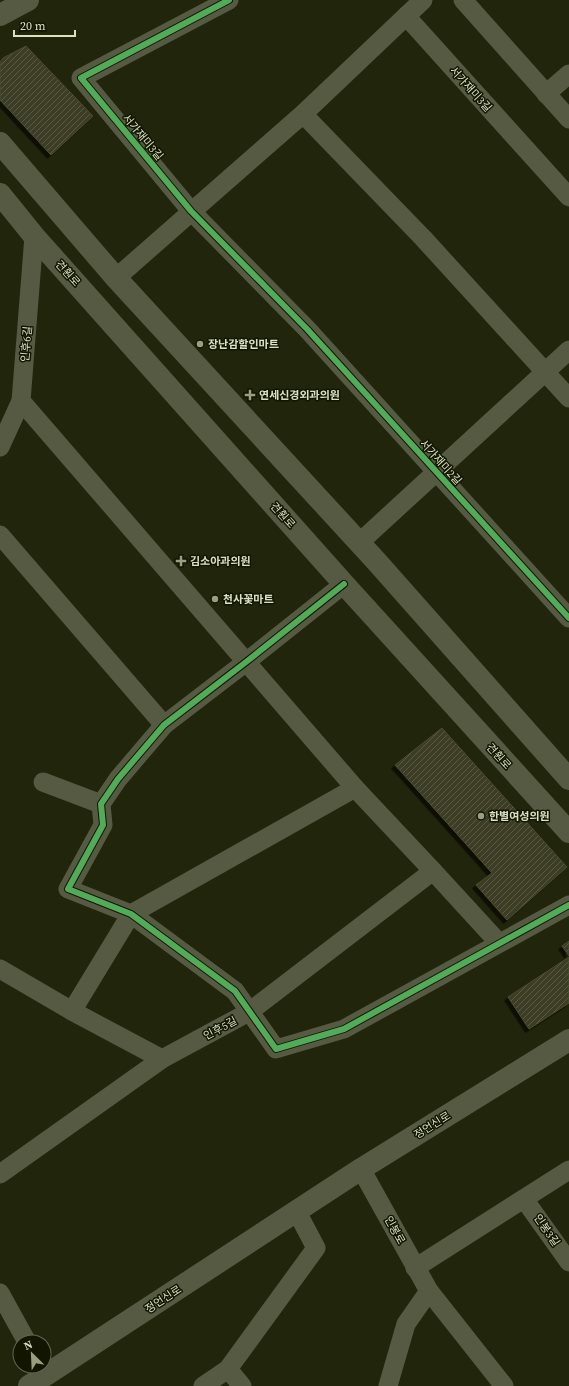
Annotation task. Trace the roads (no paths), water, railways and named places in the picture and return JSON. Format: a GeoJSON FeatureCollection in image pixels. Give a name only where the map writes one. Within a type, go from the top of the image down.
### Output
{"type":"FeatureCollection","features":[{"type":"Feature","properties":{"kind":"street"},"geometry":{"type":"LineString","coordinates":[[0,15],[28,0]]}},
{"type":"Feature","properties":{"kind":"street","name":"서가재미3길"},"geometry":{"type":"LineString","coordinates":[[229,0],[81,78],[191,211],[307,329]]}},
{"type":"Feature","properties":{"kind":"street"},"geometry":{"type":"LineString","coordinates":[[116,278],[303,114],[423,0]]}},
{"type":"Feature","properties":{"kind":"street"},"geometry":{"type":"LineString","coordinates":[[463,0],[569,119]]}},
{"type":"Feature","properties":{"kind":"street","name":"서가재미3길"},"geometry":{"type":"LineString","coordinates":[[406,16],[569,197]]}},
{"type":"Feature","properties":{"kind":"street"},"geometry":{"type":"LineString","coordinates":[[546,94],[569,74]]}},
{"type":"Feature","properties":{"kind":"street"},"geometry":{"type":"LineString","coordinates":[[303,114],[423,238],[569,398]]}},
{"type":"Feature","properties":{"kind":"street"},"geometry":{"type":"LineString","coordinates":[[0,143],[116,278],[377,562],[569,779]]}},
{"type":"Feature","properties":{"kind":"street","name":"견훤로"},"geometry":{"type":"LineString","coordinates":[[0,194],[34,236],[344,584],[569,832]]}},
{"type":"Feature","properties":{"kind":"street","name":"인후6길"},"geometry":{"type":"LineString","coordinates":[[0,447],[21,402],[34,236]]}},
{"type":"Feature","properties":{"kind":"street","name":"서가재미2길"},"geometry":{"type":"LineString","coordinates":[[307,329],[565,614]]}},
{"type":"Feature","properties":{"kind":"street","name":"서가재미2길"},"geometry":{"type":"LineString","coordinates":[[359,543],[569,350]]}},
{"type":"Feature","properties":{"kind":"street"},"geometry":{"type":"LineString","coordinates":[[21,402],[355,788],[499,943]]}},
{"type":"Feature","properties":{"kind":"street"},"geometry":{"type":"LineString","coordinates":[[0,535],[164,725]]}},
{"type":"Feature","properties":{"kind":"street"},"geometry":{"type":"LineString","coordinates":[[344,584],[164,725],[118,779],[101,804],[103,825],[68,889],[131,914],[235,991],[276,1049],[344,1029],[569,905]]}},
{"type":"Feature","properties":{"kind":"street"},"geometry":{"type":"LineString","coordinates":[[43,782],[101,804]]}},
{"type":"Feature","properties":{"kind":"street"},"geometry":{"type":"LineString","coordinates":[[72,1011],[131,914],[355,788]]}},
{"type":"Feature","properties":{"kind":"street","name":"인후5길"},"geometry":{"type":"LineString","coordinates":[[0,1174],[162,1059],[249,1012],[433,871]]}},
{"type":"Feature","properties":{"kind":"street"},"geometry":{"type":"LineString","coordinates":[[0,969],[72,1011],[162,1059]]}},
{"type":"Feature","properties":{"kind":"street","name":"정언신로"},"geometry":{"type":"LineString","coordinates":[[38,1376],[297,1212],[361,1169],[569,1040]]}},
{"type":"Feature","properties":{"kind":"street","name":"인봉로"},"geometry":{"type":"LineString","coordinates":[[361,1169],[429,1291],[504,1386]]}},
{"type":"Feature","properties":{"kind":"street"},"geometry":{"type":"LineString","coordinates":[[415,1268],[569,1170]]}},
{"type":"Feature","properties":{"kind":"street","name":"인봉3길"},"geometry":{"type":"LineString","coordinates":[[524,1199],[569,1262]]}},
{"type":"Feature","properties":{"kind":"street"},"geometry":{"type":"LineString","coordinates":[[203,1386],[228,1369],[316,1248],[297,1212]]}},
{"type":"Feature","properties":{"kind":"street"},"geometry":{"type":"LineString","coordinates":[[388,1386],[406,1324],[429,1291]]}},
{"type":"Feature","properties":{"kind":"street"},"geometry":{"type":"LineString","coordinates":[[0,1294],[22,1334]]}},
{"type":"Feature","properties":{"kind":"street"},"geometry":{"type":"LineString","coordinates":[[228,1369],[242,1386]]}},
{"type":"Feature","properties":{"kind":"place","name":"장난감할인마트"},"geometry":{"type":"Point","coordinates":[200,344]}},
{"type":"Feature","properties":{"kind":"place","name":"연세신경외과의원"},"geometry":{"type":"Point","coordinates":[250,395]}},
{"type":"Feature","properties":{"kind":"place","name":"김소아과의원"},"geometry":{"type":"Point","coordinates":[181,561]}},
{"type":"Feature","properties":{"kind":"place","name":"천사꽃마트"},"geometry":{"type":"Point","coordinates":[215,599]}},
{"type":"Feature","properties":{"kind":"place","name":"한별여성의원"},"geometry":{"type":"Point","coordinates":[481,816]}}]}
